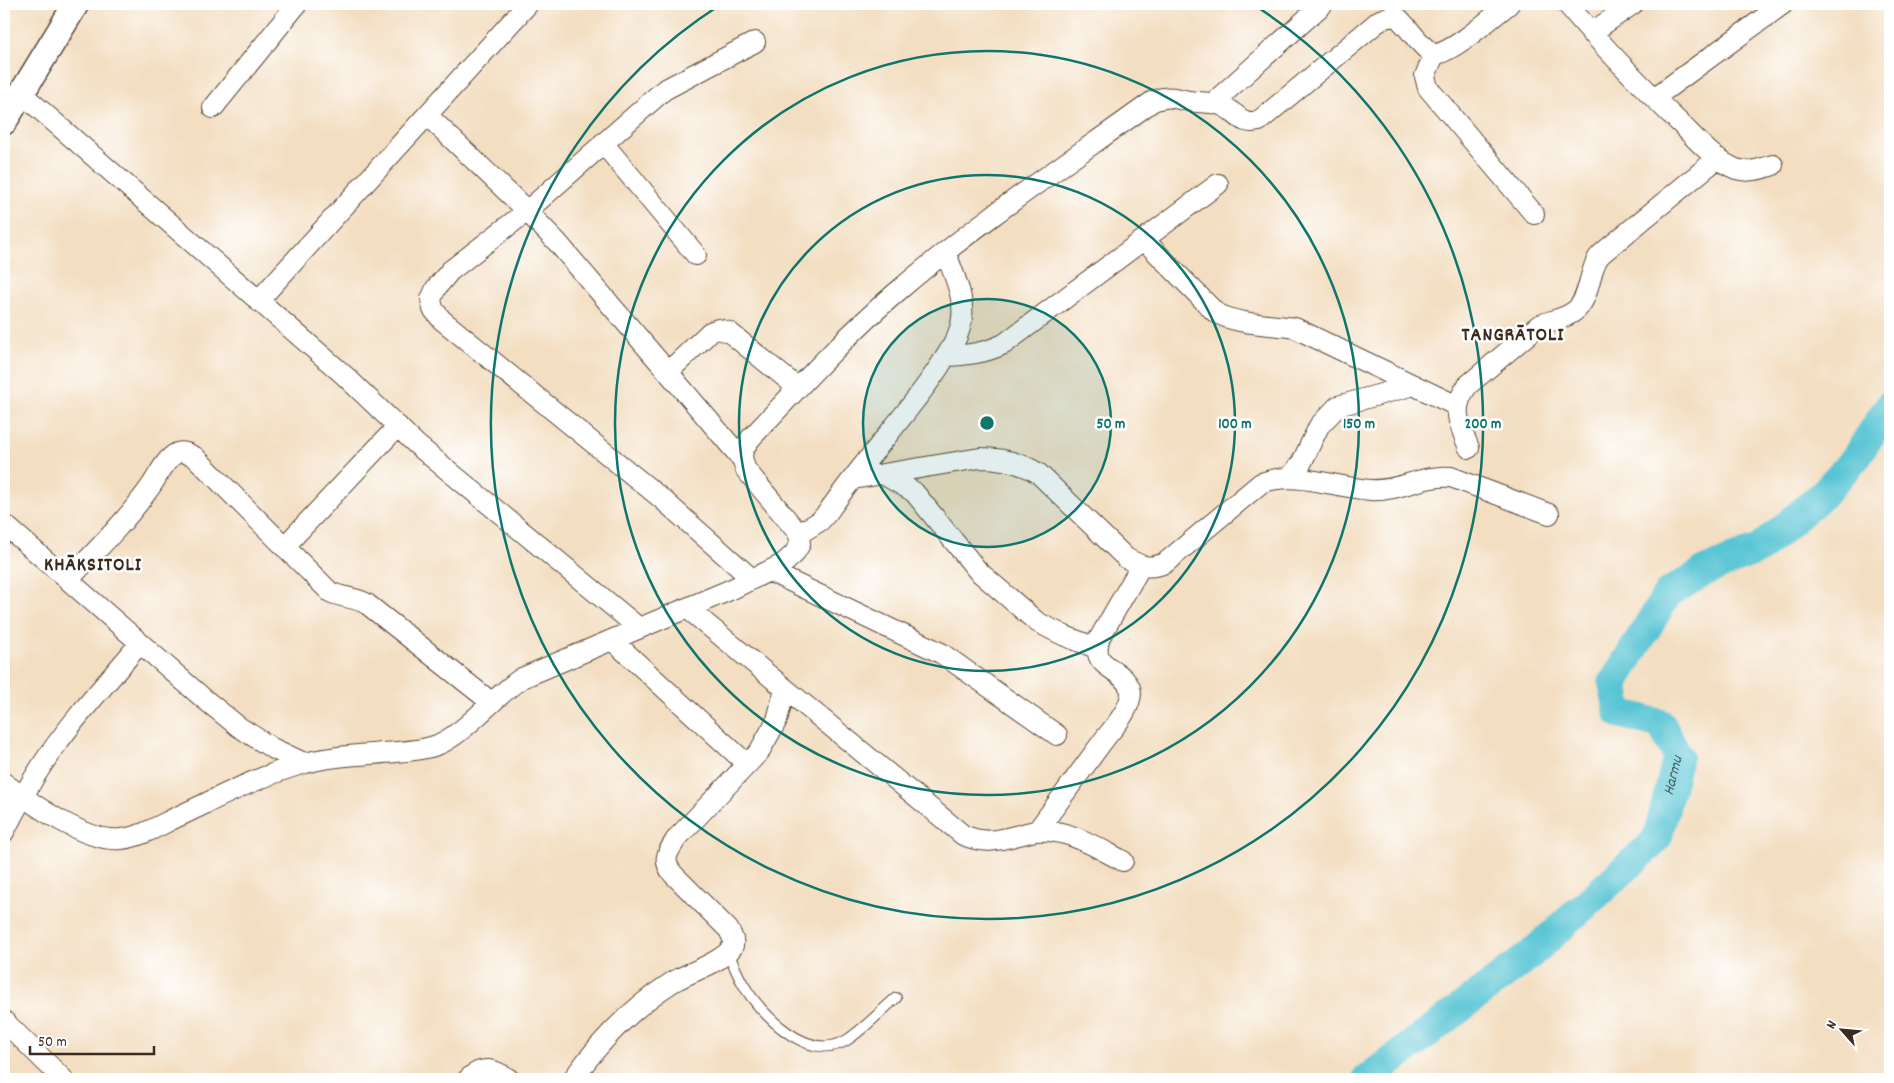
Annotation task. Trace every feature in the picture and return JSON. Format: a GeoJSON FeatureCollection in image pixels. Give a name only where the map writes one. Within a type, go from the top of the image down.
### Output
{"type":"FeatureCollection","features":[{"type":"Feature","properties":{"kind":"street"},"geometry":{"type":"LineString","coordinates":[[4,122],[12,93],[58,4]]}},
{"type":"Feature","properties":{"kind":"street"},"geometry":{"type":"LineString","coordinates":[[12,93],[76,4]]}},
{"type":"Feature","properties":{"kind":"street"},"geometry":{"type":"LineString","coordinates":[[213,108],[297,4]]}},
{"type":"Feature","properties":{"kind":"street"},"geometry":{"type":"LineString","coordinates":[[258,301],[528,4]]}},
{"type":"Feature","properties":{"kind":"street"},"geometry":{"type":"LineString","coordinates":[[1213,103],[1323,4]]}},
{"type":"Feature","properties":{"kind":"street"},"geometry":{"type":"LineString","coordinates":[[742,459],[743,448],[751,438],[798,388],[874,313],[946,252],[1152,101],[1173,96],[1196,102],[1213,103],[1225,107],[1242,120],[1259,121],[1380,20],[1396,16],[1424,48],[1434,55],[1442,53],[1456,44],[1509,4]]}},
{"type":"Feature","properties":{"kind":"street"},"geometry":{"type":"LineString","coordinates":[[1567,4],[1591,33],[1654,98],[1718,158],[1736,169],[1755,171],[1774,165]]}},
{"type":"Feature","properties":{"kind":"street"},"geometry":{"type":"LineString","coordinates":[[1591,33],[1633,4]]}},
{"type":"Feature","properties":{"kind":"street"},"geometry":{"type":"LineString","coordinates":[[1654,98],[1783,4]]}},
{"type":"Feature","properties":{"kind":"street"},"geometry":{"type":"LineString","coordinates":[[755,42],[664,90],[526,211],[450,271],[436,288],[431,299],[433,309],[442,320],[662,499],[760,575],[941,653],[1057,735]]}},
{"type":"Feature","properties":{"kind":"street"},"geometry":{"type":"LineString","coordinates":[[1434,55],[1425,76],[1428,88],[1534,214]]}},
{"type":"Feature","properties":{"kind":"street"},"geometry":{"type":"LineString","coordinates":[[12,93],[344,375],[416,444],[639,628]]}},
{"type":"Feature","properties":{"kind":"street"},"geometry":{"type":"LineString","coordinates":[[4,783],[68,825],[98,837],[121,840],[144,832],[252,782],[304,763],[419,750],[436,746],[450,739],[506,688],[522,678],[760,575],[783,564],[794,554],[800,544],[798,534],[746,470],[742,459],[557,242],[427,115]]}},
{"type":"Feature","properties":{"kind":"street"},"geometry":{"type":"LineString","coordinates":[[603,144],[696,255]]}},
{"type":"Feature","properties":{"kind":"street"},"geometry":{"type":"LineString","coordinates":[[1469,448],[1458,421],[1457,406],[1460,396],[1468,386],[1538,326],[1549,320],[1568,315],[1578,308],[1584,298],[1597,260],[1606,250],[1718,158]]}},
{"type":"Feature","properties":{"kind":"street"},"geometry":{"type":"LineString","coordinates":[[947,356],[974,355],[1004,344],[1218,184]]}},
{"type":"Feature","properties":{"kind":"street"},"geometry":{"type":"LineString","coordinates":[[1144,240],[1222,317],[1295,328],[1457,406]]}},
{"type":"Feature","properties":{"kind":"street"},"geometry":{"type":"LineString","coordinates":[[798,534],[820,521],[923,391],[947,356],[958,334],[962,318],[962,306],[946,252]]}},
{"type":"Feature","properties":{"kind":"street"},"geometry":{"type":"LineString","coordinates":[[668,372],[710,332],[718,329],[729,332],[798,388]]}},
{"type":"Feature","properties":{"kind":"street"},"geometry":{"type":"LineString","coordinates":[[1288,478],[1301,464],[1319,426],[1338,406],[1414,385]]}},
{"type":"Feature","properties":{"kind":"street"},"geometry":{"type":"LineString","coordinates":[[284,546],[398,426]]}},
{"type":"Feature","properties":{"kind":"street"},"geometry":{"type":"LineString","coordinates":[[68,580],[122,523],[151,487],[168,461],[177,454],[186,452],[195,457],[330,592],[336,596],[353,598],[367,604],[491,702]]}},
{"type":"Feature","properties":{"kind":"street"},"geometry":{"type":"LineString","coordinates":[[853,479],[980,458],[997,458],[1025,466],[1038,473],[1126,558],[1140,566],[1154,567],[1165,563],[1261,483],[1274,478],[1288,478],[1372,490],[1390,488],[1440,476],[1451,477],[1549,514]]}},
{"type":"Feature","properties":{"kind":"street"},"geometry":{"type":"LineString","coordinates":[[883,474],[914,492],[978,571],[1037,622],[1065,636],[1096,648]]}},
{"type":"Feature","properties":{"kind":"street"},"geometry":{"type":"LineString","coordinates":[[4,524],[239,727],[272,748],[304,763]]}},
{"type":"Feature","properties":{"kind":"street"},"geometry":{"type":"LineString","coordinates":[[1037,831],[1117,722],[1131,698],[1130,689],[1123,679],[1098,656],[1096,648],[1100,637],[1140,566]]}},
{"type":"Feature","properties":{"kind":"street"},"geometry":{"type":"LineString","coordinates":[[687,608],[963,835],[978,841],[998,841],[1037,831],[1061,833],[1081,838],[1123,861]]}},
{"type":"Feature","properties":{"kind":"street"},"geometry":{"type":"LineString","coordinates":[[612,640],[747,764]]}},
{"type":"Feature","properties":{"kind":"street"},"geometry":{"type":"LineString","coordinates":[[4,832],[22,796],[44,761],[77,718],[140,643]]}},
{"type":"Feature","properties":{"kind":"street"},"geometry":{"type":"LineString","coordinates":[[573,1079],[603,1039],[635,1010],[672,983],[728,952],[733,946],[734,938],[728,929],[667,867],[668,852],[677,838],[759,752],[777,720],[785,689]]}},
{"type":"Feature","properties":{"kind":"street"},"geometry":{"type":"LineString","coordinates":[[4,1021],[63,1079]]}},
{"type":"Feature","properties":{"kind":"street"},"geometry":{"type":"LineString","coordinates":[[468,1079],[478,1071],[489,1069],[509,1079]]}},
{"type":"Feature","properties":{"kind":"lane"},"geometry":{"type":"LineString","coordinates":[[728,952],[743,984],[755,1003],[788,1033],[807,1044],[827,1047],[846,1041],[896,998]]}},
{"type":"Feature","properties":{"kind":"waterway","name":"Harmu"},"geometry":{"type":"LineString","coordinates":[[1367,1079],[1530,955],[1650,846],[1658,836],[1678,756],[1661,724],[1619,713],[1613,683],[1668,593],[1707,570],[1759,549],[1821,496],[1854,460],[1890,405]]}},
{"type":"Feature","properties":{"kind":"district","name":"TANGRĀTOLI"},"geometry":{"type":"Point","coordinates":[1513,336]}},
{"type":"Feature","properties":{"kind":"district","name":"KHĀKSITOLI"},"geometry":{"type":"Point","coordinates":[93,566]}}]}
